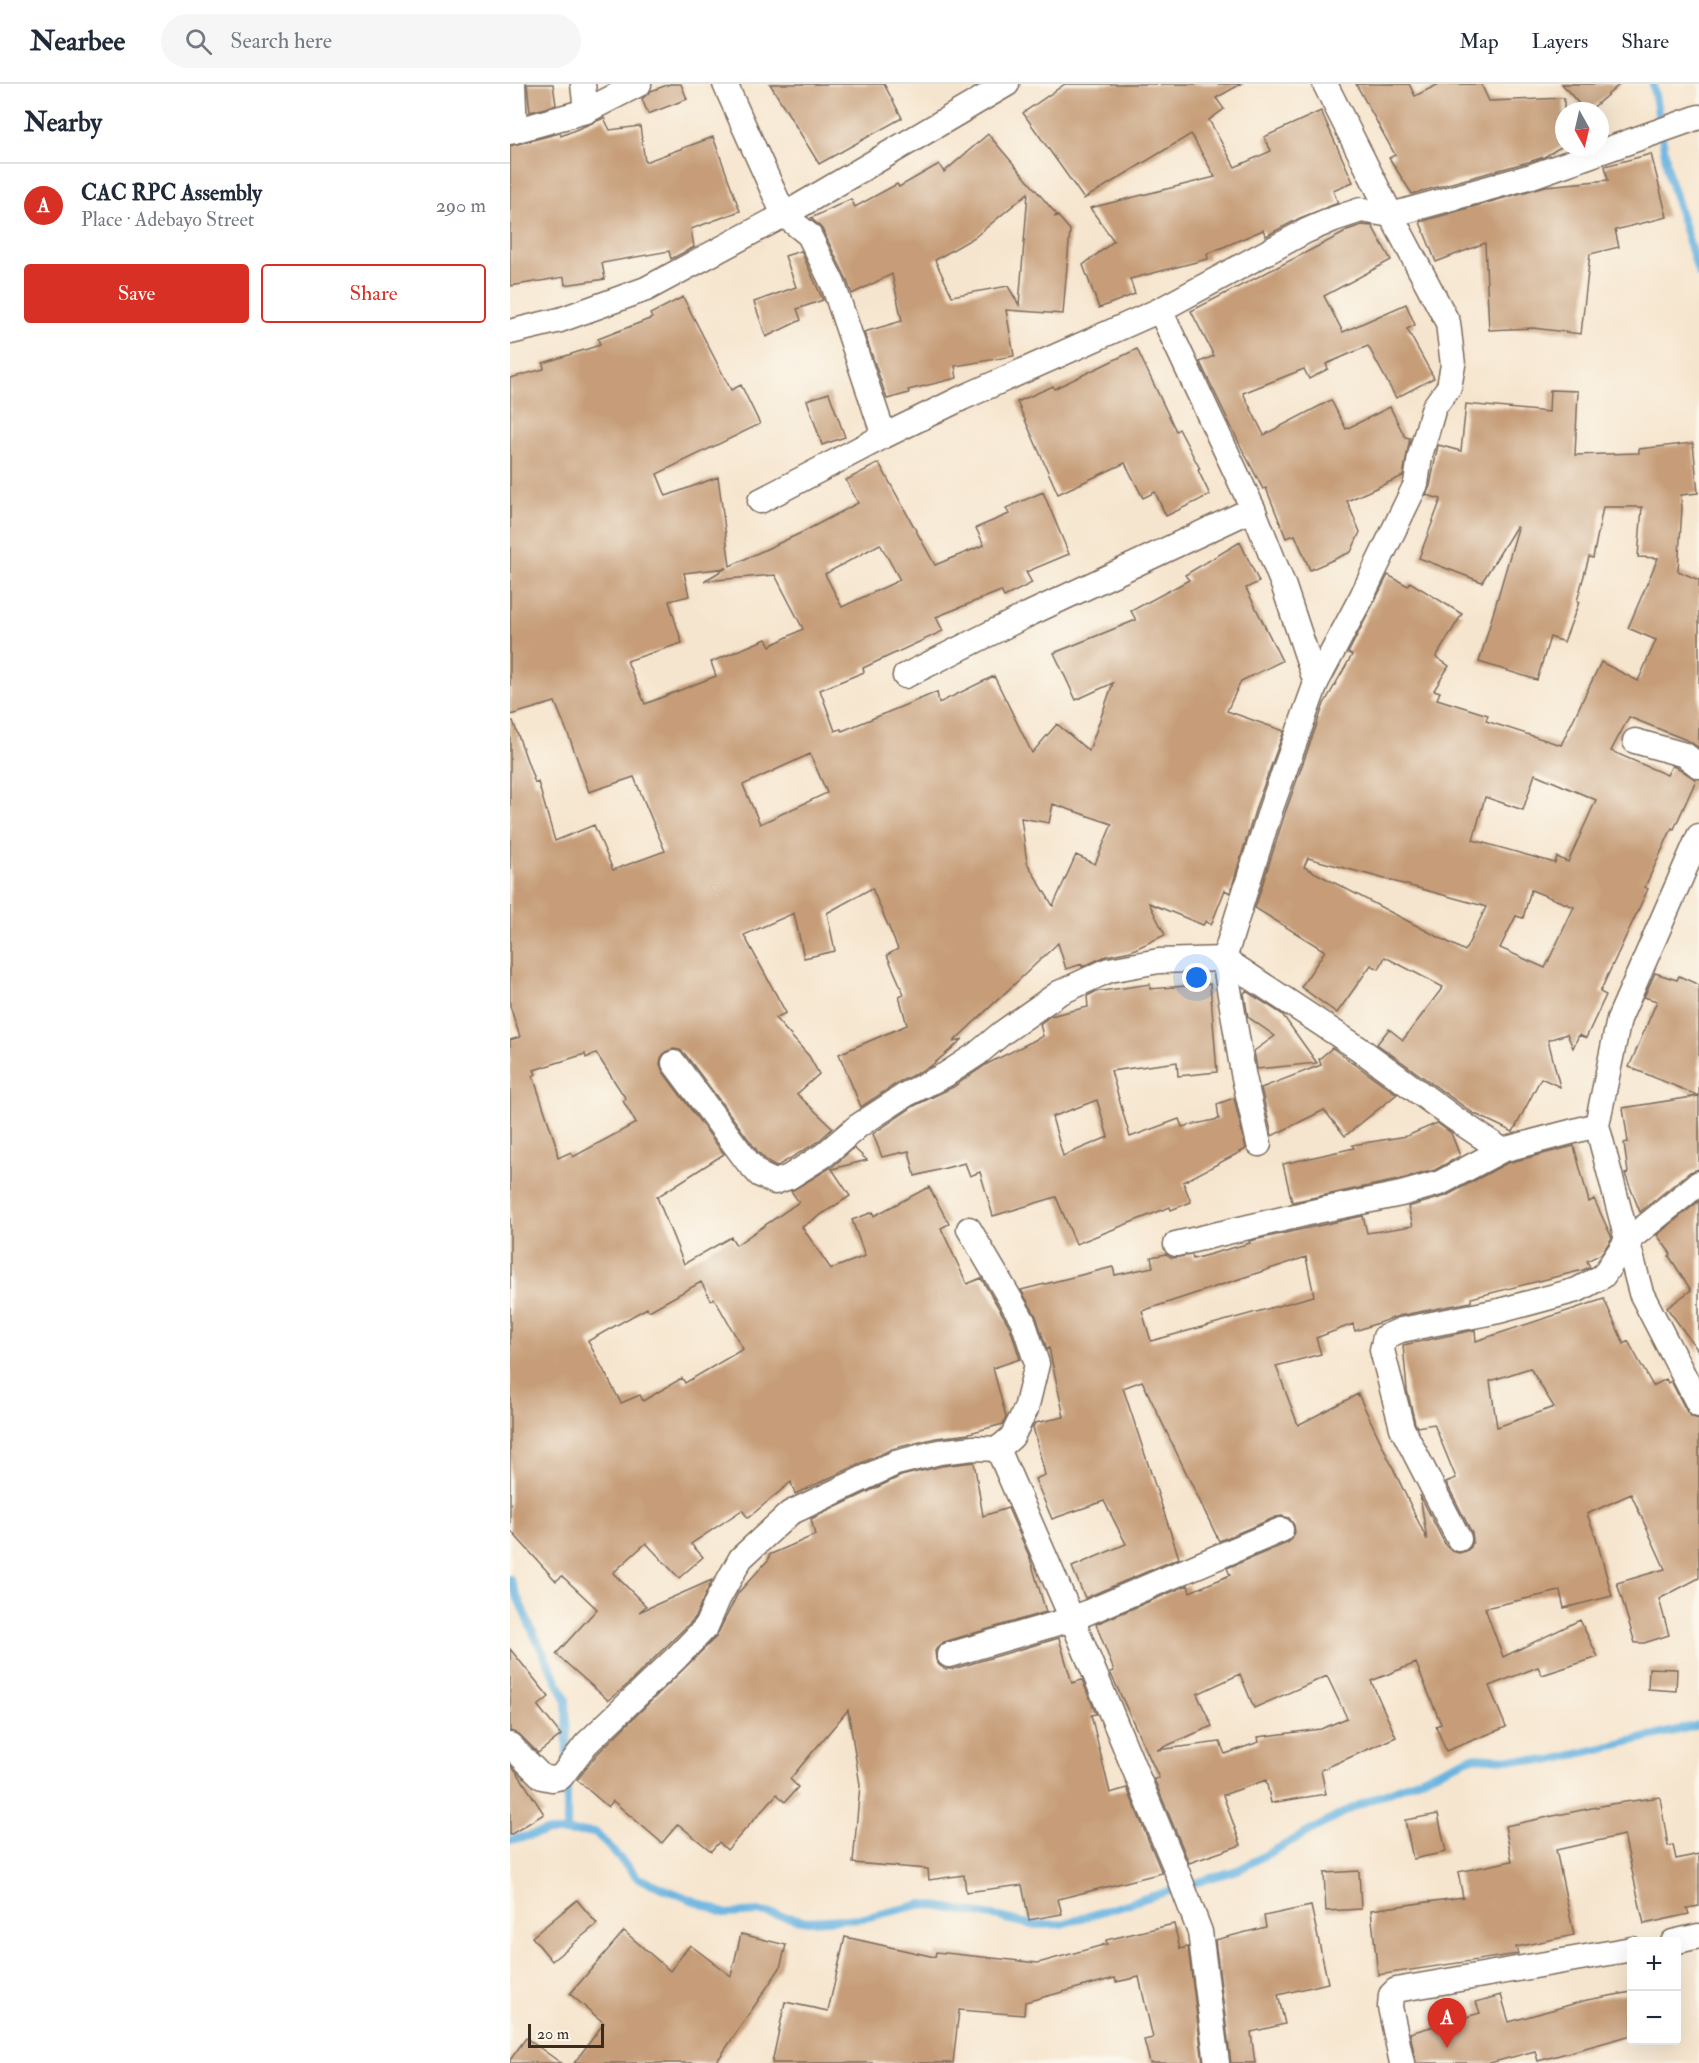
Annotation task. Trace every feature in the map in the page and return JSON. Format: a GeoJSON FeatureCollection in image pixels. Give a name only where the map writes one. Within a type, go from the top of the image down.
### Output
{"type":"FeatureCollection","features":[{"type":"Feature","properties":{"kind":"street"},"geometry":{"type":"LineString","coordinates":[[513,84],[512,132],[586,111],[639,84]]}},
{"type":"Feature","properties":{"kind":"street"},"geometry":{"type":"LineString","coordinates":[[583,84],[586,111]]}},
{"type":"Feature","properties":{"kind":"street"},"geometry":{"type":"LineString","coordinates":[[725,84],[784,215],[808,234],[833,284],[884,436]]}},
{"type":"Feature","properties":{"kind":"street"},"geometry":{"type":"LineString","coordinates":[[510,332],[560,320],[646,289],[784,215],[1007,84]]}},
{"type":"Feature","properties":{"kind":"street"},"geometry":{"type":"LineString","coordinates":[[1259,1144],[1243,1073],[1224,958],[1271,808],[1316,682],[1362,596],[1416,484],[1420,456],[1434,407],[1449,387],[1453,365],[1448,323],[1325,84]]}},
{"type":"Feature","properties":{"kind":"street"},"geometry":{"type":"LineString","coordinates":[[760,501],[962,398],[1160,310],[1306,231],[1334,219],[1361,210],[1391,215],[1532,176],[1699,117]]}},
{"type":"Feature","properties":{"kind":"street"},"geometry":{"type":"LineString","coordinates":[[1160,310],[1253,509],[1284,587],[1316,682]]}},
{"type":"Feature","properties":{"kind":"street"},"geometry":{"type":"LineString","coordinates":[[905,676],[1027,615],[1253,509]]}},
{"type":"Feature","properties":{"kind":"street"},"geometry":{"type":"LineString","coordinates":[[1635,741],[1685,755],[1699,766]]}},
{"type":"Feature","properties":{"kind":"street"},"geometry":{"type":"LineString","coordinates":[[1699,836],[1619,1019],[1597,1125],[1641,1293],[1699,1405]]}},
{"type":"Feature","properties":{"kind":"street"},"geometry":{"type":"LineString","coordinates":[[674,1063],[747,1161],[760,1175],[775,1182],[789,1177],[824,1155],[858,1126],[907,1094],[945,1075],[977,1054],[1002,1033],[1059,993],[1109,970],[1159,961],[1224,958],[1502,1149]]}},
{"type":"Feature","properties":{"kind":"street"},"geometry":{"type":"LineString","coordinates":[[1176,1244],[1401,1194],[1440,1183],[1502,1149],[1597,1125]]}},
{"type":"Feature","properties":{"kind":"street"},"geometry":{"type":"LineString","coordinates":[[1459,1539],[1402,1428],[1382,1350],[1385,1337],[1401,1330],[1499,1311],[1577,1290],[1603,1276],[1626,1242],[1699,1183]]}},
{"type":"Feature","properties":{"kind":"street"},"geometry":{"type":"LineString","coordinates":[[510,1745],[542,1777],[552,1779],[561,1777],[586,1744],[706,1628],[718,1599],[741,1558],[790,1513],[896,1463],[939,1452],[974,1448],[998,1449],[1012,1437],[1026,1408],[1037,1364],[1023,1321],[969,1229]]}},
{"type":"Feature","properties":{"kind":"street"},"geometry":{"type":"LineString","coordinates":[[998,1449],[1072,1619],[1200,1932],[1217,2063]]}},
{"type":"Feature","properties":{"kind":"street"},"geometry":{"type":"LineString","coordinates":[[949,1655],[1072,1619],[1281,1530]]}},
{"type":"Feature","properties":{"kind":"street"},"geometry":{"type":"LineString","coordinates":[[1681,1939],[1699,1936]]}},
{"type":"Feature","properties":{"kind":"street"},"geometry":{"type":"LineString","coordinates":[[1402,2063],[1390,2007],[1391,1995],[1396,1990],[1627,1950]]}},
{"type":"Feature","properties":{"kind":"building"},"geometry":{"type":"Polygon","coordinates":[[[527,84],[553,84],[556,105],[530,112],[527,84]]]}},
{"type":"Feature","properties":{"kind":"building"},"geometry":{"type":"Polygon","coordinates":[[[670,84],[681,84],[687,99],[648,114],[642,99],[651,91],[670,84]]]}},
{"type":"Feature","properties":{"kind":"building"},"geometry":{"type":"Polygon","coordinates":[[[770,84],[884,84],[902,118],[819,164],[770,84]]]}},
{"type":"Feature","properties":{"kind":"building"},"geometry":{"type":"Polygon","coordinates":[[[1065,84],[1241,84],[1216,98],[1224,109],[1209,120],[1235,167],[1271,151],[1264,137],[1321,111],[1353,182],[1333,190],[1338,203],[1300,218],[1266,236],[1263,230],[1207,254],[1208,259],[1130,279],[1135,294],[1099,308],[1083,265],[1114,241],[1090,208],[1215,177],[1191,134],[1084,199],[1023,113],[1065,84]]]}},
{"type":"Feature","properties":{"kind":"building"},"geometry":{"type":"Polygon","coordinates":[[[1356,84],[1409,84],[1415,96],[1439,84],[1481,84],[1489,101],[1564,98],[1564,102],[1555,102],[1555,150],[1544,157],[1412,194],[1389,158],[1395,155],[1356,84]]]}},
{"type":"Feature","properties":{"kind":"building"},"geometry":{"type":"Polygon","coordinates":[[[1562,84],[1620,84],[1599,102],[1577,102],[1562,84]]]}},
{"type":"Feature","properties":{"kind":"building"},"geometry":{"type":"Polygon","coordinates":[[[604,118],[610,130],[640,126],[645,162],[713,137],[740,211],[691,229],[694,247],[671,259],[669,251],[602,263],[605,279],[565,285],[564,277],[510,286],[510,146],[560,133],[561,136],[604,118]]]}},
{"type":"Feature","properties":{"kind":"building"},"geometry":{"type":"Polygon","coordinates":[[[988,134],[1057,215],[1054,217],[1058,216],[1070,230],[1063,314],[1006,310],[1014,356],[955,366],[957,378],[908,390],[909,393],[887,399],[864,332],[902,321],[892,274],[852,294],[822,229],[811,218],[851,199],[855,207],[897,184],[899,187],[939,164],[944,172],[988,134]],[[1028,193],[975,237],[935,260],[952,296],[1008,286],[1019,305],[1028,193]]]}},
{"type":"Feature","properties":{"kind":"building"},"geometry":{"type":"Polygon","coordinates":[[[1651,154],[1667,217],[1615,230],[1619,247],[1590,254],[1581,334],[1533,328],[1489,330],[1485,243],[1436,262],[1420,222],[1546,186],[1608,180],[1605,166],[1651,154]]]}},
{"type":"Feature","properties":{"kind":"building"},"geometry":{"type":"Polygon","coordinates":[[[1362,225],[1372,226],[1391,260],[1324,296],[1343,332],[1406,304],[1415,325],[1407,329],[1434,378],[1396,398],[1368,346],[1326,364],[1328,369],[1309,379],[1304,369],[1243,393],[1264,435],[1331,400],[1346,429],[1390,407],[1405,437],[1410,438],[1403,476],[1347,501],[1360,532],[1351,552],[1310,570],[1295,535],[1286,538],[1266,488],[1263,489],[1241,447],[1200,362],[1214,356],[1191,311],[1347,230],[1362,225]]]}},
{"type":"Feature","properties":{"kind":"building"},"geometry":{"type":"Polygon","coordinates":[[[801,251],[823,300],[797,309],[801,320],[766,337],[754,302],[796,287],[785,256],[801,251]]]}},
{"type":"Feature","properties":{"kind":"building"},"geometry":{"type":"Polygon","coordinates":[[[683,297],[731,390],[741,385],[760,424],[657,474],[666,496],[718,477],[730,566],[858,503],[846,480],[879,463],[935,565],[984,545],[976,528],[1009,514],[1006,508],[1043,492],[1069,554],[1026,572],[1032,583],[1004,597],[1001,591],[936,617],[943,631],[863,668],[864,672],[820,690],[835,731],[841,729],[842,731],[937,692],[939,703],[994,676],[1032,753],[1057,724],[1089,751],[1113,683],[1076,700],[1054,653],[1136,620],[1131,611],[1189,580],[1185,575],[1240,542],[1259,582],[1246,588],[1282,661],[1241,681],[1227,711],[1284,731],[1257,804],[1230,893],[1225,890],[1211,925],[1206,921],[1203,925],[1149,903],[1165,935],[1131,951],[1106,956],[1082,967],[1082,964],[1066,969],[1058,943],[953,1042],[963,1039],[931,1066],[899,1082],[861,1107],[839,1054],[907,1025],[899,996],[904,994],[887,955],[898,949],[872,888],[827,913],[835,951],[804,958],[794,913],[744,935],[786,1013],[775,1018],[809,1056],[819,1074],[797,1094],[833,1128],[816,1143],[776,1167],[758,1152],[685,1054],[673,1049],[665,1052],[660,1064],[663,1072],[724,1154],[657,1197],[684,1264],[731,1237],[736,1245],[799,1202],[791,1191],[832,1167],[854,1148],[867,1160],[832,1169],[850,1196],[802,1227],[831,1269],[865,1256],[852,1220],[873,1212],[874,1216],[929,1187],[949,1224],[941,1228],[967,1284],[981,1278],[1010,1327],[1020,1359],[993,1368],[1006,1417],[1003,1424],[969,1434],[936,1438],[892,1449],[795,1494],[791,1482],[748,1518],[742,1510],[691,1544],[703,1557],[679,1578],[646,1543],[613,1573],[646,1606],[639,1612],[712,1580],[694,1619],[625,1687],[608,1700],[556,1654],[597,1609],[562,1576],[556,1581],[510,1530],[510,1040],[520,1037],[510,1006],[510,721],[513,721],[535,783],[538,782],[555,841],[594,825],[613,870],[665,851],[634,777],[589,792],[555,702],[510,715],[510,378],[544,369],[543,363],[600,345],[598,339],[652,318],[650,314],[683,297]],[[880,544],[825,574],[842,607],[900,580],[880,544]],[[726,568],[684,573],[689,596],[669,601],[682,643],[627,661],[645,704],[716,676],[711,662],[766,639],[770,646],[803,629],[775,575],[704,581],[726,568]],[[810,754],[743,785],[760,824],[827,793],[810,754]],[[1053,804],[1049,823],[1021,818],[1027,863],[1053,906],[1076,855],[1095,864],[1112,824],[1053,804]],[[596,1053],[586,1058],[585,1054],[534,1070],[536,1074],[533,1076],[558,1158],[571,1152],[573,1157],[636,1123],[623,1101],[626,1099],[596,1053]],[[701,1282],[649,1311],[647,1308],[588,1341],[621,1403],[640,1395],[643,1401],[682,1378],[685,1383],[743,1349],[714,1298],[711,1300],[701,1282]]]}},
{"type":"Feature","properties":{"kind":"building"},"geometry":{"type":"Polygon","coordinates":[[[1137,349],[1176,431],[1179,429],[1200,469],[1198,470],[1210,495],[1166,516],[1155,492],[1143,498],[1125,463],[1058,494],[1017,402],[1053,386],[1054,389],[1137,349]]]}},
{"type":"Feature","properties":{"kind":"building"},"geometry":{"type":"Polygon","coordinates":[[[1550,390],[1578,391],[1575,455],[1639,453],[1639,449],[1693,443],[1698,493],[1681,495],[1678,571],[1699,580],[1699,748],[1689,741],[1629,717],[1611,751],[1667,775],[1672,766],[1678,768],[1696,780],[1645,887],[1648,889],[1600,992],[1606,995],[1586,1038],[1579,1035],[1573,1048],[1567,1034],[1548,1040],[1560,1087],[1541,1078],[1513,1132],[1473,1113],[1377,1044],[1389,1029],[1403,1040],[1443,987],[1385,957],[1379,969],[1371,965],[1337,1013],[1301,987],[1325,951],[1255,908],[1285,813],[1324,704],[1352,655],[1348,653],[1388,575],[1408,586],[1410,582],[1462,614],[1436,657],[1449,666],[1434,690],[1440,692],[1437,699],[1488,715],[1486,721],[1561,745],[1601,662],[1638,681],[1656,640],[1628,628],[1658,558],[1638,557],[1642,507],[1603,507],[1593,558],[1589,557],[1577,601],[1579,602],[1564,642],[1550,637],[1537,680],[1479,662],[1518,528],[1516,527],[1482,582],[1419,558],[1441,499],[1426,495],[1438,445],[1461,451],[1466,404],[1549,412],[1550,390]],[[1535,774],[1523,810],[1485,797],[1473,840],[1555,863],[1557,857],[1568,862],[1596,800],[1535,774]],[[1308,858],[1304,867],[1465,951],[1486,907],[1308,858]],[[1531,890],[1523,918],[1516,916],[1500,948],[1545,968],[1574,907],[1531,890]]]}},
{"type":"Feature","properties":{"kind":"building"},"geometry":{"type":"Polygon","coordinates":[[[829,393],[845,437],[822,445],[807,400],[829,393]]]}},
{"type":"Feature","properties":{"kind":"building"},"geometry":{"type":"Polygon","coordinates":[[[1655,973],[1677,980],[1679,976],[1699,985],[1699,1096],[1629,1067],[1657,1001],[1644,997],[1655,973]]]}},
{"type":"Feature","properties":{"kind":"building"},"geometry":{"type":"Polygon","coordinates":[[[1150,984],[1150,989],[1210,984],[1217,1072],[1178,1076],[1177,1062],[1111,1071],[1130,1137],[1179,1119],[1182,1127],[1219,1119],[1217,1104],[1234,1098],[1246,1149],[1183,1182],[1191,1202],[1171,1210],[1170,1207],[1076,1244],[1056,1197],[993,1216],[980,1172],[970,1176],[965,1163],[915,1176],[909,1151],[882,1157],[873,1134],[914,1106],[953,1087],[987,1064],[1043,1036],[1040,1024],[1050,1016],[1088,1007],[1087,996],[1095,992],[1150,984]],[[1097,1100],[1052,1117],[1063,1156],[1108,1137],[1097,1100]]]}},
{"type":"Feature","properties":{"kind":"building"},"geometry":{"type":"Polygon","coordinates":[[[1246,991],[1282,1014],[1317,1063],[1257,1069],[1254,1051],[1275,1036],[1248,1017],[1244,993],[1246,991]]]}},
{"type":"Feature","properties":{"kind":"building"},"geometry":{"type":"Polygon","coordinates":[[[1332,1048],[1397,1094],[1345,1136],[1324,1110],[1272,1136],[1261,1088],[1321,1065],[1319,1059],[1332,1048]]]}},
{"type":"Feature","properties":{"kind":"building"},"geometry":{"type":"Polygon","coordinates":[[[1699,1096],[1699,1169],[1690,1172],[1640,1212],[1625,1174],[1628,1173],[1624,1143],[1628,1142],[1623,1108],[1699,1096]]]}},
{"type":"Feature","properties":{"kind":"building"},"geometry":{"type":"Polygon","coordinates":[[[1437,1123],[1451,1133],[1460,1156],[1435,1170],[1292,1202],[1283,1164],[1354,1148],[1352,1145],[1407,1136],[1437,1123]]]}},
{"type":"Feature","properties":{"kind":"building"},"geometry":{"type":"Polygon","coordinates":[[[1574,1146],[1589,1202],[1594,1199],[1612,1238],[1601,1254],[1587,1261],[1590,1267],[1583,1270],[1471,1298],[1471,1302],[1398,1316],[1355,1331],[1353,1324],[1316,1338],[1321,1354],[1276,1366],[1298,1425],[1358,1394],[1427,1540],[1420,1495],[1446,1546],[1459,1553],[1466,1551],[1471,1547],[1472,1533],[1446,1482],[1456,1478],[1434,1424],[1417,1427],[1415,1423],[1407,1390],[1403,1345],[1475,1330],[1476,1341],[1604,1299],[1624,1344],[1628,1341],[1653,1386],[1666,1379],[1668,1383],[1671,1381],[1687,1412],[1699,1419],[1699,1578],[1659,1599],[1669,1635],[1644,1643],[1635,1643],[1617,1583],[1665,1569],[1631,1494],[1587,1514],[1596,1537],[1612,1596],[1564,1608],[1560,1591],[1485,1608],[1503,1657],[1580,1620],[1598,1657],[1542,1675],[1538,1667],[1489,1686],[1506,1727],[1446,1751],[1436,1726],[1441,1724],[1416,1663],[1371,1681],[1396,1737],[1321,1770],[1326,1794],[1271,1803],[1266,1780],[1223,1795],[1241,1845],[1189,1863],[1154,1779],[1159,1778],[1110,1672],[1114,1671],[1096,1624],[1188,1585],[1190,1592],[1230,1575],[1227,1568],[1287,1543],[1295,1532],[1294,1525],[1289,1518],[1276,1517],[1219,1541],[1142,1381],[1123,1388],[1179,1558],[1085,1598],[1072,1567],[1126,1544],[1104,1501],[1052,1519],[1035,1479],[1045,1475],[1033,1427],[1035,1423],[1064,1417],[1049,1348],[1047,1349],[1036,1316],[1021,1290],[1113,1267],[1115,1275],[1153,1267],[1151,1257],[1166,1254],[1172,1258],[1192,1255],[1193,1259],[1250,1243],[1249,1241],[1363,1216],[1367,1233],[1413,1226],[1408,1207],[1446,1196],[1507,1163],[1574,1146]],[[1306,1257],[1142,1311],[1151,1341],[1314,1296],[1306,1257]],[[1530,1368],[1490,1381],[1497,1427],[1554,1407],[1530,1368]],[[1240,1674],[1197,1694],[1212,1726],[1157,1750],[1220,1742],[1225,1754],[1259,1742],[1258,1737],[1321,1729],[1347,1718],[1327,1676],[1254,1708],[1240,1674]]]}},
{"type":"Feature","properties":{"kind":"building"},"geometry":{"type":"Polygon","coordinates":[[[1699,1201],[1699,1352],[1667,1308],[1691,1290],[1669,1256],[1671,1254],[1657,1235],[1699,1201]]]}},
{"type":"Feature","properties":{"kind":"building"},"geometry":{"type":"Polygon","coordinates":[[[974,1462],[983,1516],[1008,1508],[1030,1558],[1046,1612],[944,1642],[935,1651],[936,1660],[945,1669],[953,1669],[1059,1638],[1072,1683],[1082,1680],[1096,1714],[1091,1715],[1110,1793],[1127,1788],[1162,1873],[1058,1899],[1062,1914],[1029,1920],[1022,1885],[966,1892],[964,1875],[929,1880],[928,1869],[853,1863],[860,1785],[848,1710],[790,1779],[798,1787],[785,1802],[777,1794],[727,1850],[719,1842],[711,1851],[678,1824],[662,1843],[613,1801],[608,1807],[577,1780],[597,1754],[716,1637],[738,1593],[769,1559],[769,1555],[815,1535],[811,1519],[901,1476],[942,1466],[974,1462]]]}},
{"type":"Feature","properties":{"kind":"building"},"geometry":{"type":"Polygon","coordinates":[[[510,1649],[549,1697],[538,1706],[561,1735],[538,1753],[520,1735],[510,1731],[510,1649]]]}},
{"type":"Feature","properties":{"kind":"building"},"geometry":{"type":"Polygon","coordinates":[[[1649,1668],[1677,1669],[1676,1691],[1648,1689],[1649,1668]]]}},
{"type":"Feature","properties":{"kind":"building"},"geometry":{"type":"Polygon","coordinates":[[[510,1765],[544,1814],[510,1835],[510,1765]]]}},
{"type":"Feature","properties":{"kind":"building"},"geometry":{"type":"Polygon","coordinates":[[[1660,1797],[1668,1846],[1673,1845],[1676,1859],[1699,1854],[1699,1906],[1687,1908],[1689,1914],[1644,1924],[1624,1835],[1556,1850],[1574,1935],[1516,1947],[1518,1954],[1378,1975],[1371,1910],[1463,1897],[1458,1872],[1512,1861],[1505,1826],[1611,1804],[1660,1797]]]}},
{"type":"Feature","properties":{"kind":"building"},"geometry":{"type":"Polygon","coordinates":[[[1438,1814],[1446,1852],[1413,1859],[1405,1820],[1438,1814]]]}},
{"type":"Feature","properties":{"kind":"building"},"geometry":{"type":"Polygon","coordinates":[[[1359,1871],[1361,1909],[1326,1911],[1324,1873],[1359,1871]]]}},
{"type":"Feature","properties":{"kind":"building"},"geometry":{"type":"Polygon","coordinates":[[[577,1900],[597,1924],[552,1961],[532,1937],[577,1900]]]}},
{"type":"Feature","properties":{"kind":"building"},"geometry":{"type":"Polygon","coordinates":[[[1311,1906],[1328,1983],[1278,1995],[1285,2024],[1251,2032],[1255,2063],[1231,2063],[1215,1940],[1266,1927],[1264,1916],[1311,1906]]]}},
{"type":"Feature","properties":{"kind":"building"},"geometry":{"type":"Polygon","coordinates":[[[1174,1924],[1180,1949],[1188,1947],[1203,2063],[1150,2063],[1144,2040],[1153,2038],[1139,1977],[1116,1982],[1115,1978],[1025,2002],[1024,2015],[959,2010],[953,2063],[772,2063],[785,2002],[828,2011],[845,1937],[935,1957],[936,1952],[1038,1963],[1107,1944],[1106,1940],[1174,1924]]]}},
{"type":"Feature","properties":{"kind":"building"},"geometry":{"type":"Polygon","coordinates":[[[624,1931],[670,1971],[690,1945],[731,1976],[741,1934],[786,1945],[780,1968],[716,2063],[574,2063],[604,2023],[570,1994],[624,1931]]]}},
{"type":"Feature","properties":{"kind":"building"},"geometry":{"type":"Polygon","coordinates":[[[1627,1993],[1627,2036],[1538,2061],[1535,2051],[1490,2063],[1416,2063],[1410,2033],[1480,2013],[1476,2002],[1501,1995],[1509,2022],[1587,2000],[1627,1993]]]}},
{"type":"Feature","properties":{"kind":"building"},"geometry":{"type":"Polygon","coordinates":[[[526,2038],[561,2063],[510,2063],[526,2038]]]}},
{"type":"Feature","properties":{"kind":"waterway"},"geometry":{"type":"LineString","coordinates":[[1653,84],[1669,177],[1699,274]]}},
{"type":"Feature","properties":{"kind":"waterway"},"geometry":{"type":"LineString","coordinates":[[510,1579],[529,1624],[566,1699],[567,1755]]}},
{"type":"Feature","properties":{"kind":"waterway"},"geometry":{"type":"LineString","coordinates":[[510,1840],[545,1832],[595,1832],[638,1878],[726,1914],[761,1912],[808,1921],[864,1918],[923,1904],[1032,1925],[1062,1924],[1240,1869],[1356,1806],[1472,1757],[1548,1761],[1699,1725]]}},
{"type":"Feature","properties":{"kind":"waterway"},"geometry":{"type":"LineString","coordinates":[[567,1778],[567,1832]]}},
{"type":"Feature","properties":{"kind":"place","name":"CAC RPC Assembly"},"geometry":{"type":"Point","coordinates":[1447,2048]}}]}
